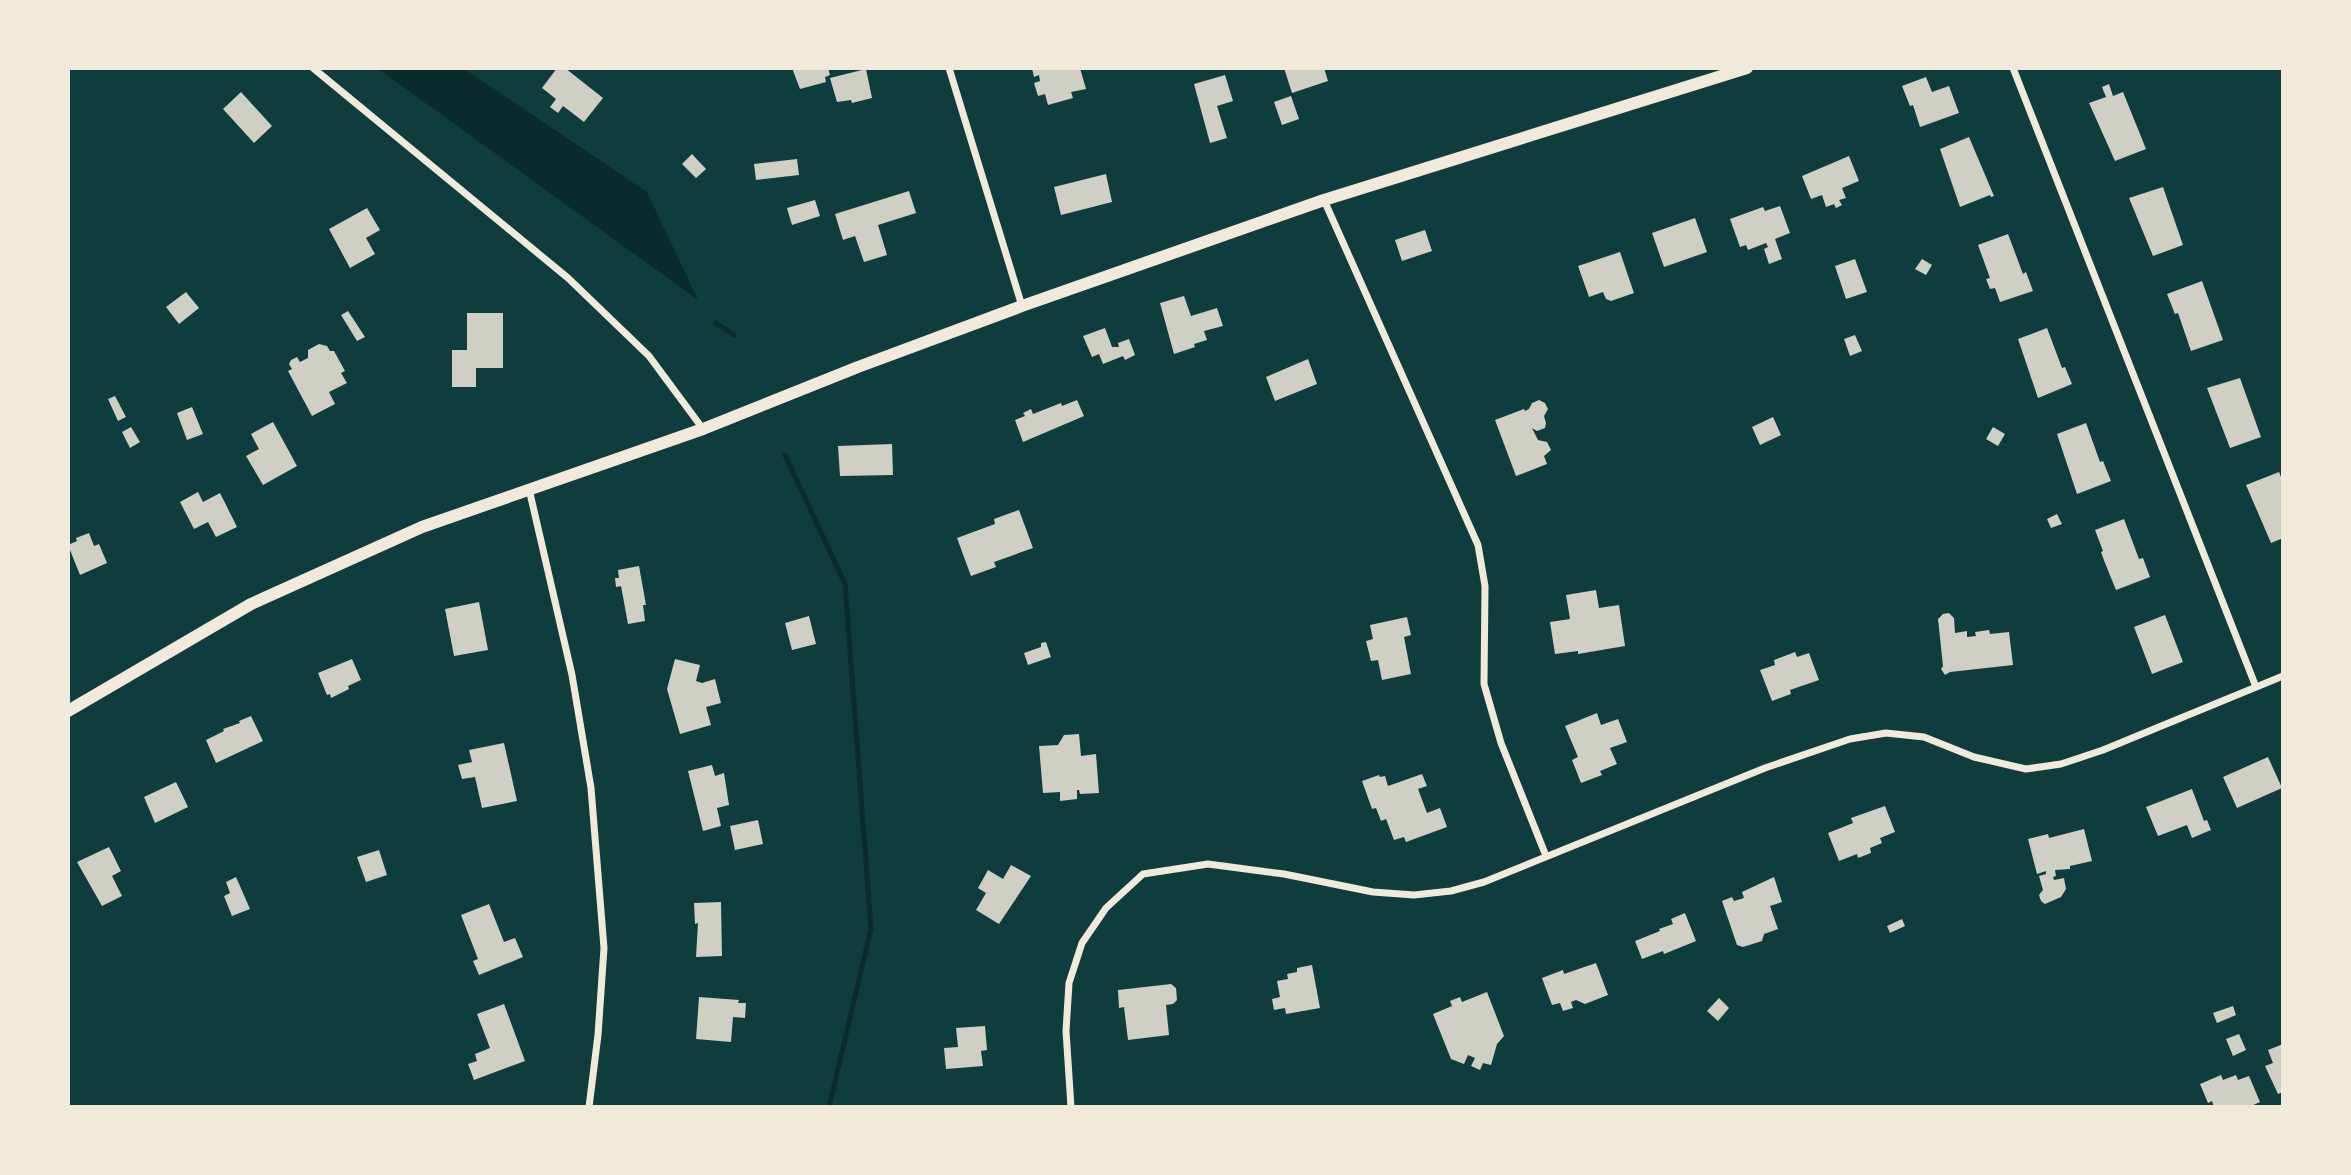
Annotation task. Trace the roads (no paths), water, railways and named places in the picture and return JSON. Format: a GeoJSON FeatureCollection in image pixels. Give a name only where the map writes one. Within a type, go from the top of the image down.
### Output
{"type":"FeatureCollection","features":[{"type":"Feature","properties":{"kind":"main road"},"geometry":{"type":"LineString","coordinates":[[68,711],[251,604],[422,527],[703,429],[1022,306],[1324,201],[1739,69]]}},
{"type":"Feature","properties":{"kind":"street"},"geometry":{"type":"LineString","coordinates":[[313,68],[568,278],[649,356],[703,429]]}},
{"type":"Feature","properties":{"kind":"street"},"geometry":{"type":"LineString","coordinates":[[949,68],[1022,306]]}},
{"type":"Feature","properties":{"kind":"street"},"geometry":{"type":"LineString","coordinates":[[2013,68],[2256,687]]}},
{"type":"Feature","properties":{"kind":"street"},"geometry":{"type":"LineString","coordinates":[[1324,201],[1478,545],[1485,586],[1484,684],[1501,743],[1546,856]]}},
{"type":"Feature","properties":{"kind":"street"},"geometry":{"type":"LineString","coordinates":[[529,489],[572,675],[591,788],[604,948],[598,1035],[589,1107]]}},
{"type":"Feature","properties":{"kind":"street"},"geometry":{"type":"LineString","coordinates":[[1071,1107],[1066,1031],[1069,983],[1082,943],[1088,934],[1106,908],[1143,874],[1208,864],[1284,874],[1373,892],[1414,895],[1451,891],[1484,882],[1765,768],[1850,739],[1886,733],[1924,737],[1974,757],[2026,769],[2061,764],[2103,750],[2283,677]]}},
{"type":"Feature","properties":{"kind":"water"},"geometry":{"type":"Polygon","coordinates":[[[377,68],[463,68],[647,192],[698,300],[377,68]]]}},
{"type":"Feature","properties":{"kind":"waterway"},"geometry":{"type":"LineString","coordinates":[[716,323],[734,335]]}},
{"type":"Feature","properties":{"kind":"waterway"},"geometry":{"type":"LineString","coordinates":[[785,455],[845,584],[871,929],[829,1107]]}}]}
